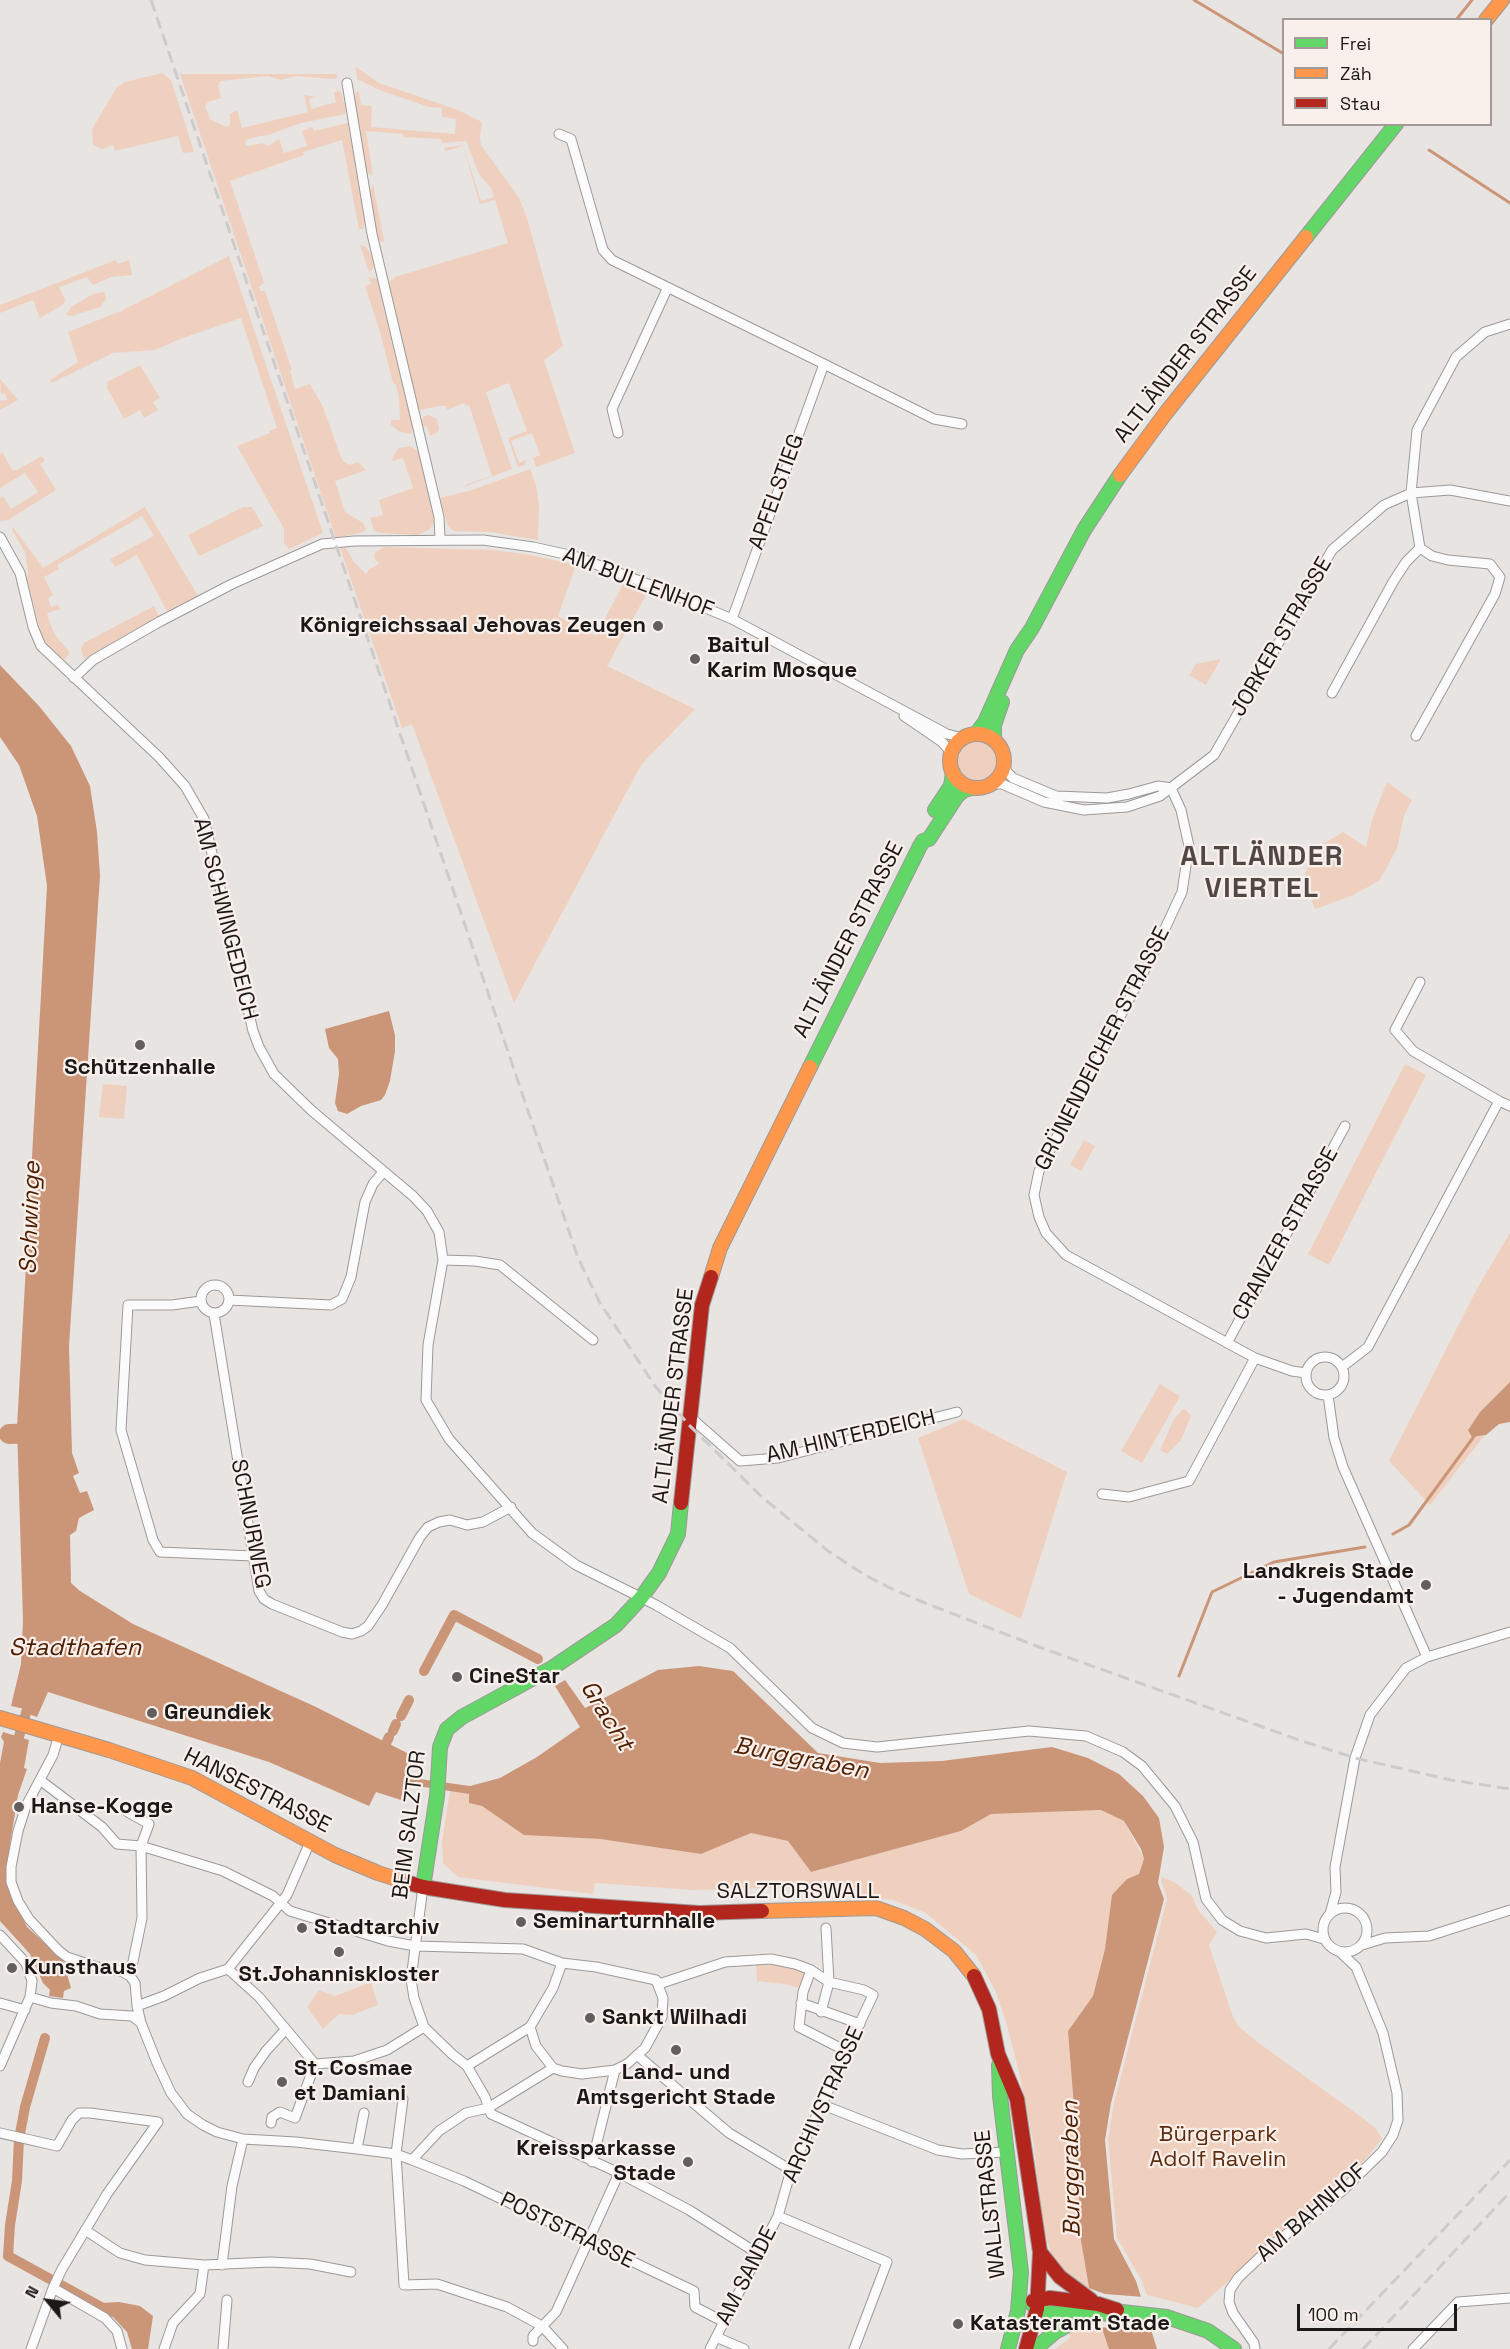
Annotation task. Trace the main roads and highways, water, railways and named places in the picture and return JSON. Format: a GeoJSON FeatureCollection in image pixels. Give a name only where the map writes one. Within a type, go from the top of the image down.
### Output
{"type":"FeatureCollection","features":[{"type":"Feature","properties":{"kind":"main road"},"geometry":{"type":"LineString","coordinates":[[1488,18],[1502,0]]}},
{"type":"Feature","properties":{"kind":"main road","name":"ALTLÄNDER STRASSE"},"geometry":{"type":"LineString","coordinates":[[994,740],[993,729],[998,712],[1032,628],[1084,530],[1118,477],[1165,414],[1394,126]]}},
{"type":"Feature","properties":{"kind":"main road","name":"ALTLÄNDER STRASSE"},"geometry":{"type":"LineString","coordinates":[[970,736],[985,722],[1017,650],[1032,628]]}},
{"type":"Feature","properties":{"kind":"main road"},"geometry":{"type":"LineString","coordinates":[[984,735],[994,740],[1002,750],[1004,764],[1000,775],[991,784],[982,788],[972,788],[962,783],[953,773],[950,756],[954,747],[970,736],[984,735]]}},
{"type":"Feature","properties":{"kind":"main road","name":"ALTLÄNDER STRASSE"},"geometry":{"type":"LineString","coordinates":[[462,1717],[552,1668],[616,1625],[641,1598],[659,1573],[678,1534],[702,1305],[720,1248],[923,841],[921,836],[950,788],[953,773]]}},
{"type":"Feature","properties":{"kind":"main road","name":"ALTLÄNDER STRASSE"},"geometry":{"type":"LineString","coordinates":[[923,841],[929,839],[958,794],[972,788]]}},
{"type":"Feature","properties":{"kind":"main road","name":"BEIM SALZTOR"},"geometry":{"type":"LineString","coordinates":[[423,1887],[437,1796],[443,1736],[447,1729],[462,1717]]}},
{"type":"Feature","properties":{"kind":"main road","name":"HANSESTRASSE"},"geometry":{"type":"LineString","coordinates":[[3,1719],[192,1778],[310,1842],[378,1873],[423,1887]]}},
{"type":"Feature","properties":{"kind":"main road","name":"SALZTORSWALL"},"geometry":{"type":"LineString","coordinates":[[423,1887],[505,1900],[699,1913],[837,1908],[883,1909],[925,1929],[945,1943],[963,1962],[976,1979],[989,2009],[998,2054],[1017,2099],[1040,2252]]}},
{"type":"Feature","properties":{"kind":"main road","name":"WALLSTRASSE"},"geometry":{"type":"LineString","coordinates":[[998,2054],[1021,2285],[1018,2311],[1008,2349]]}},
{"type":"Feature","properties":{"kind":"main road"},"geometry":{"type":"LineString","coordinates":[[1007,2152],[1025,2150]]}},
{"type":"Feature","properties":{"kind":"main road"},"geometry":{"type":"LineString","coordinates":[[1040,2252],[1070,2287],[1098,2304]]}},
{"type":"Feature","properties":{"kind":"main road","name":"WALLSTRASSE"},"geometry":{"type":"LineString","coordinates":[[1026,2349],[1035,2303],[1040,2252]]}},
{"type":"Feature","properties":{"kind":"main road"},"geometry":{"type":"LineString","coordinates":[[1021,2285],[1035,2303],[1057,2314],[1087,2316],[1122,2312]]}},
{"type":"Feature","properties":{"kind":"main road"},"geometry":{"type":"LineString","coordinates":[[1018,2311],[1035,2303],[1058,2299],[1098,2304],[1122,2312],[1160,2316],[1189,2324],[1208,2331],[1234,2349]]}},
{"type":"Feature","properties":{"kind":"main road"},"geometry":{"type":"LineString","coordinates":[[1035,2349],[1055,2332],[1087,2316]]}},
{"type":"Feature","properties":{"kind":"water"},"geometry":{"type":"Polygon","coordinates":[[[0,665],[39,706],[71,746],[90,786],[97,832],[100,876],[69,1346],[72,1453],[79,1473],[73,1476],[80,1493],[87,1491],[94,1510],[79,1518],[76,1531],[70,1535],[71,1583],[133,1624],[316,1707],[409,1754],[405,1777],[470,1786],[500,1778],[537,1757],[580,1727],[555,1686],[565,1680],[585,1708],[658,1670],[699,1666],[733,1671],[818,1753],[880,1763],[942,1761],[1052,1747],[1088,1758],[1119,1774],[1143,1796],[1159,1818],[1164,1847],[1158,1883],[1164,1899],[1111,2103],[1105,2140],[1114,2239],[1136,2281],[1157,2349],[1109,2349],[1090,2293],[1078,2223],[1080,2183],[1068,2031],[1093,1996],[1105,1949],[1112,1895],[1127,1879],[1139,1874],[1144,1859],[1141,1849],[1124,1821],[1101,1810],[991,1814],[961,1831],[811,1872],[788,1841],[751,1833],[701,1854],[600,1839],[524,1835],[482,1806],[469,1803],[469,1794],[404,1784],[401,1800],[376,1792],[369,1806],[269,1762],[48,1692],[37,1717],[29,1714],[30,1710],[11,1706],[21,1664],[23,1620],[17,1427],[47,886],[37,816],[19,765],[0,737],[0,665]]]}},
{"type":"Feature","properties":{"kind":"water"},"geometry":{"type":"Polygon","coordinates":[[[389,1011],[395,1035],[395,1051],[385,1095],[381,1100],[361,1106],[347,1114],[338,1111],[335,1103],[339,1074],[338,1059],[329,1048],[325,1029],[389,1011]]]}},
{"type":"Feature","properties":{"kind":"water"},"geometry":{"type":"Polygon","coordinates":[[[1510,1382],[1510,1422],[1499,1424],[1486,1435],[1472,1437],[1468,1430],[1480,1412],[1510,1382]]]}},
{"type":"Feature","properties":{"kind":"water"},"geometry":{"type":"Polygon","coordinates":[[[3,1732],[29,1740],[24,1768],[27,1769],[18,1795],[9,1850],[7,1876],[11,1896],[27,1927],[63,1960],[71,1988],[64,1991],[63,1998],[49,1996],[50,1990],[43,1983],[30,1954],[0,1921],[0,1763],[4,1742],[1,1737],[3,1732]]]}},
{"type":"Feature","properties":{"kind":"water"},"geometry":{"type":"Polygon","coordinates":[[[119,2302],[140,2306],[153,2316],[148,2349],[132,2349],[127,2332],[97,2305],[119,2302]]]}},
{"type":"Feature","properties":{"kind":"waterway"},"geometry":{"type":"LineString","coordinates":[[1194,0],[1282,53]]}},
{"type":"Feature","properties":{"kind":"waterway"},"geometry":{"type":"LineString","coordinates":[[1458,18],[1472,0]]}},
{"type":"Feature","properties":{"kind":"waterway"},"geometry":{"type":"LineString","coordinates":[[1429,150],[1510,203]]}},
{"type":"Feature","properties":{"kind":"waterway"},"geometry":{"type":"LineString","coordinates":[[9,1434],[42,1433]]}},
{"type":"Feature","properties":{"kind":"waterway"},"geometry":{"type":"LineString","coordinates":[[1393,1534],[1409,1525],[1475,1435]]}},
{"type":"Feature","properties":{"kind":"waterway"},"geometry":{"type":"LineString","coordinates":[[1179,1676],[1212,1592],[1274,1562],[1365,1547]]}},
{"type":"Feature","properties":{"kind":"waterway","name":"Gracht"},"geometry":{"type":"LineString","coordinates":[[424,1671],[454,1615],[538,1659]]}},
{"type":"Feature","properties":{"kind":"waterway","name":"Schwinge"},"geometry":{"type":"LineString","coordinates":[[15,1750],[31,1696]]}},
{"type":"Feature","properties":{"kind":"waterway","name":"Gracht"},"geometry":{"type":"LineString","coordinates":[[401,1716],[409,1700]]}},
{"type":"Feature","properties":{"kind":"waterway","name":"Gracht"},"geometry":{"type":"LineString","coordinates":[[393,1731],[396,1724]]}},
{"type":"Feature","properties":{"kind":"waterway","name":"Gracht"},"geometry":{"type":"LineString","coordinates":[[380,1756],[389,1737]]}},
{"type":"Feature","properties":{"kind":"waterway"},"geometry":{"type":"LineString","coordinates":[[45,2038],[25,2107],[19,2139],[17,2181],[8,2256],[110,2312]]}},
{"type":"Feature","properties":{"kind":"railway"},"geometry":{"type":"LineString","coordinates":[[151,0],[578,1258],[600,1303],[655,1386],[689,1425],[762,1497],[828,1551],[890,1588],[1039,1647],[1299,1740],[1355,1758],[1451,1780],[1510,1789]]}},
{"type":"Feature","properties":{"kind":"railway"},"geometry":{"type":"LineString","coordinates":[[1329,2349],[1510,2160]]}},
{"type":"Feature","properties":{"kind":"railway"},"geometry":{"type":"LineString","coordinates":[[1363,2349],[1510,2192]]}},
{"type":"Feature","properties":{"kind":"place","name":"Königreichssaal Jehovas Zeugen"},"geometry":{"type":"Point","coordinates":[658,626]}},
{"type":"Feature","properties":{"kind":"place","name":"Baitul Karim Mosque"},"geometry":{"type":"Point","coordinates":[695,659]}},
{"type":"Feature","properties":{"kind":"place","name":"Schützenhalle"},"geometry":{"type":"Point","coordinates":[140,1045]}},
{"type":"Feature","properties":{"kind":"place","name":"Landkreis Stade - Jugendamt"},"geometry":{"type":"Point","coordinates":[1426,1585]}},
{"type":"Feature","properties":{"kind":"place","name":"CineStar"},"geometry":{"type":"Point","coordinates":[457,1677]}},
{"type":"Feature","properties":{"kind":"place","name":"Greundiek"},"geometry":{"type":"Point","coordinates":[152,1713]}},
{"type":"Feature","properties":{"kind":"place","name":"Hanse-Kogge"},"geometry":{"type":"Point","coordinates":[19,1807]}},
{"type":"Feature","properties":{"kind":"place","name":"Seminarturnhalle"},"geometry":{"type":"Point","coordinates":[521,1922]}},
{"type":"Feature","properties":{"kind":"place","name":"Stadtarchiv"},"geometry":{"type":"Point","coordinates":[302,1928]}},
{"type":"Feature","properties":{"kind":"place","name":"St.Johanniskloster"},"geometry":{"type":"Point","coordinates":[339,1952]}},
{"type":"Feature","properties":{"kind":"place","name":"Kunsthaus"},"geometry":{"type":"Point","coordinates":[12,1968]}},
{"type":"Feature","properties":{"kind":"place","name":"Sankt Wilhadi"},"geometry":{"type":"Point","coordinates":[590,2018]}},
{"type":"Feature","properties":{"kind":"place","name":"Land- und Amtsgericht Stade"},"geometry":{"type":"Point","coordinates":[676,2050]}},
{"type":"Feature","properties":{"kind":"place","name":"St. Cosmae et Damiani"},"geometry":{"type":"Point","coordinates":[282,2082]}},
{"type":"Feature","properties":{"kind":"place","name":"Kreissparkasse Stade"},"geometry":{"type":"Point","coordinates":[688,2162]}},
{"type":"Feature","properties":{"kind":"place","name":"Katasteramt Stade"},"geometry":{"type":"Point","coordinates":[958,2324]}},
{"type":"Feature","properties":{"kind":"district","name":"ALTLÄNDER VIERTEL"},"geometry":{"type":"Point","coordinates":[1262,873]}},
{"type":"Feature","properties":{"kind":"water label","name":"Stadthafen"},"geometry":{"type":"Point","coordinates":[75,1648]}},
{"type":"Feature","properties":{"kind":"water label","name":"Burggraben"},"geometry":{"type":"Point","coordinates":[801,1759]}},
{"type":"Feature","properties":{"kind":"water label","name":"Burggraben"},"geometry":{"type":"Point","coordinates":[1072,2169]}},
{"type":"Feature","properties":{"kind":"park label","name":"Bürgerpark Adolf Ravelin"},"geometry":{"type":"Point","coordinates":[1218,2148]}}]}
